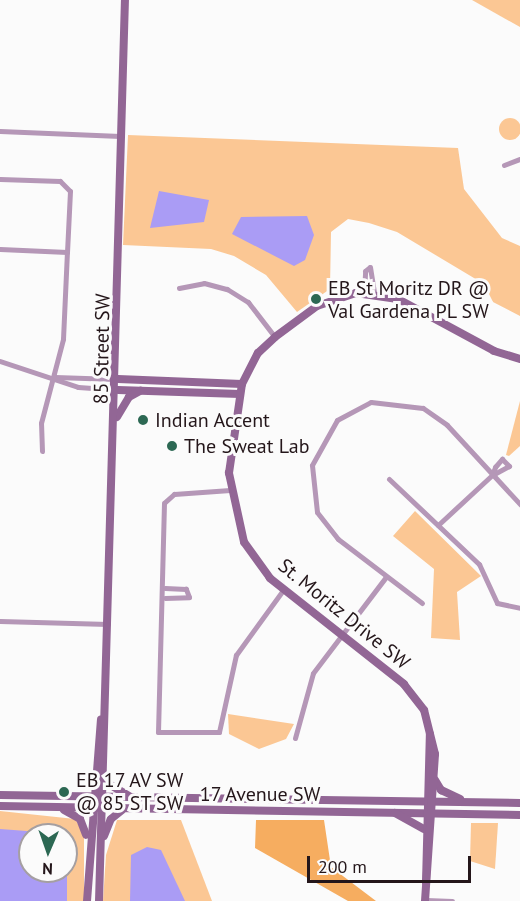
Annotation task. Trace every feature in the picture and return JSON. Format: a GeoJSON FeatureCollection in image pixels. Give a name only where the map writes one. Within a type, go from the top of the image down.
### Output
{"type":"FeatureCollection","features":[{"type":"Feature","properties":{"kind":"street","name":"85 Street SW"},"geometry":{"type":"LineString","coordinates":[[99,901],[118,390],[120,136],[125,0]]}},
{"type":"Feature","properties":{"kind":"street"},"geometry":{"type":"LineString","coordinates":[[0,131],[120,136]]}},
{"type":"Feature","properties":{"kind":"street"},"geometry":{"type":"LineString","coordinates":[[504,165],[520,159]]}},
{"type":"Feature","properties":{"kind":"street"},"geometry":{"type":"LineString","coordinates":[[0,179],[68,186],[63,339],[41,423],[42,451]]}},
{"type":"Feature","properties":{"kind":"street"},"geometry":{"type":"LineString","coordinates":[[0,249],[67,252]]}},
{"type":"Feature","properties":{"kind":"street"},"geometry":{"type":"LineString","coordinates":[[364,292],[365,271],[370,267],[374,293]]}},
{"type":"Feature","properties":{"kind":"street"},"geometry":{"type":"LineString","coordinates":[[179,288],[204,283],[227,289],[248,302],[275,337]]}},
{"type":"Feature","properties":{"kind":"street","name":"St. Moritz Drive SW"},"geometry":{"type":"LineString","coordinates":[[430,800],[434,779],[430,734],[412,691],[283,590],[244,542],[230,490],[242,384],[258,352],[275,337],[328,300],[364,292],[398,299],[494,351],[520,358]]}},
{"type":"Feature","properties":{"kind":"street"},"geometry":{"type":"LineString","coordinates":[[0,361],[78,387],[240,394]]}},
{"type":"Feature","properties":{"kind":"street"},"geometry":{"type":"LineString","coordinates":[[53,377],[242,384]]}},
{"type":"Feature","properties":{"kind":"street"},"geometry":{"type":"LineString","coordinates":[[117,418],[129,397],[141,391]]}},
{"type":"Feature","properties":{"kind":"street"},"geometry":{"type":"LineString","coordinates":[[422,603],[330,532],[313,501],[312,465],[337,420],[371,402],[413,404],[440,418],[520,504]]}},
{"type":"Feature","properties":{"kind":"street"},"geometry":{"type":"LineString","coordinates":[[438,525],[492,475]]}},
{"type":"Feature","properties":{"kind":"street"},"geometry":{"type":"LineString","coordinates":[[389,479],[479,564],[496,603],[520,608]]}},
{"type":"Feature","properties":{"kind":"street"},"geometry":{"type":"LineString","coordinates":[[230,490],[167,498],[165,598],[156,728],[165,735],[212,735],[222,727],[225,691],[236,656],[283,590]]}},
{"type":"Feature","properties":{"kind":"street"},"geometry":{"type":"LineString","coordinates":[[295,738],[313,673],[386,577]]}},
{"type":"Feature","properties":{"kind":"street"},"geometry":{"type":"LineString","coordinates":[[165,588],[186,589],[189,597],[165,598]]}},
{"type":"Feature","properties":{"kind":"street"},"geometry":{"type":"LineString","coordinates":[[0,621],[109,624]]}},
{"type":"Feature","properties":{"kind":"street","name":"85 Street SW"},"geometry":{"type":"LineString","coordinates":[[87,901],[88,854],[105,698]]}},
{"type":"Feature","properties":{"kind":"street","name":"St. Moritz Drive SW"},"geometry":{"type":"LineString","coordinates":[[429,812],[430,734]]}},
{"type":"Feature","properties":{"kind":"street"},"geometry":{"type":"LineString","coordinates":[[434,779],[441,790],[463,800]]}},
{"type":"Feature","properties":{"kind":"street"},"geometry":{"type":"LineString","coordinates":[[105,781],[135,799]]}},
{"type":"Feature","properties":{"kind":"street","name":"17 Avenue SW"},"geometry":{"type":"LineString","coordinates":[[0,795],[135,799],[463,800],[520,803]]}},
{"type":"Feature","properties":{"kind":"street","name":"17 Avenue SW"},"geometry":{"type":"LineString","coordinates":[[0,806],[122,810],[391,811],[520,815]]}},
{"type":"Feature","properties":{"kind":"street"},"geometry":{"type":"LineString","coordinates":[[59,808],[84,824],[88,854]]}},
{"type":"Feature","properties":{"kind":"street"},"geometry":{"type":"LineString","coordinates":[[102,840],[111,819],[122,810]]}},
{"type":"Feature","properties":{"kind":"street"},"geometry":{"type":"LineString","coordinates":[[391,811],[424,829]]}},
{"type":"Feature","properties":{"kind":"street"},"geometry":{"type":"LineString","coordinates":[[426,885],[424,829],[429,812]]}},
{"type":"Feature","properties":{"kind":"street"},"geometry":{"type":"LineString","coordinates":[[429,812],[425,900],[452,901]]}},
{"type":"Feature","properties":{"kind":"shaded area"},"geometry":{"type":"Polygon","coordinates":[[[472,0],[520,0],[520,27],[472,0]]]}},
{"type":"Feature","properties":{"kind":"shaded area"},"geometry":{"type":"Polygon","coordinates":[[[506,118],[514,118],[521,125],[521,133],[514,140],[506,140],[499,133],[499,125],[506,118]]]}},
{"type":"Feature","properties":{"kind":"shaded area"},"geometry":{"type":"Polygon","coordinates":[[[128,135],[458,148],[464,189],[502,238],[520,246],[520,316],[493,302],[484,284],[397,232],[348,219],[331,232],[330,289],[297,312],[266,275],[234,256],[211,249],[123,245],[128,135]]]}},
{"type":"Feature","properties":{"kind":"shaded area"},"geometry":{"type":"Polygon","coordinates":[[[159,191],[209,200],[204,222],[150,228],[159,191]]]}},
{"type":"Feature","properties":{"kind":"shaded area"},"geometry":{"type":"Polygon","coordinates":[[[307,216],[314,235],[305,260],[294,266],[232,234],[241,217],[307,216]]]}},
{"type":"Feature","properties":{"kind":"shaded area"},"geometry":{"type":"Polygon","coordinates":[[[520,401],[520,446],[509,456],[506,455],[520,401]]]}},
{"type":"Feature","properties":{"kind":"shaded area"},"geometry":{"type":"Polygon","coordinates":[[[415,511],[481,576],[457,592],[460,640],[431,638],[434,569],[393,536],[415,511]]]}},
{"type":"Feature","properties":{"kind":"shaded area"},"geometry":{"type":"Polygon","coordinates":[[[228,714],[294,724],[286,739],[259,749],[229,734],[228,714]]]}},
{"type":"Feature","properties":{"kind":"shaded area"},"geometry":{"type":"Polygon","coordinates":[[[0,811],[75,819],[77,823],[18,823],[18,883],[78,883],[78,824],[84,834],[84,901],[0,901],[0,811]]]}},
{"type":"Feature","properties":{"kind":"shaded area"},"geometry":{"type":"Polygon","coordinates":[[[117,820],[181,820],[212,901],[103,901],[106,855],[117,820]]]}},
{"type":"Feature","properties":{"kind":"shaded area"},"geometry":{"type":"Polygon","coordinates":[[[256,820],[324,820],[331,867],[376,901],[348,901],[255,848],[256,820]]]}},
{"type":"Feature","properties":{"kind":"shaded area"},"geometry":{"type":"Polygon","coordinates":[[[471,823],[498,823],[495,869],[470,861],[471,823]]]}},
{"type":"Feature","properties":{"kind":"shaded area"},"geometry":{"type":"Polygon","coordinates":[[[0,829],[18,830],[18,883],[67,883],[67,901],[0,901],[0,829]]]}},
{"type":"Feature","properties":{"kind":"shaded area"},"geometry":{"type":"Polygon","coordinates":[[[147,847],[161,850],[185,901],[130,901],[131,855],[147,847]]]}},
{"type":"Feature","properties":{"kind":"place","name":"EB St Moritz DR @ Val Gardena PL SW"},"geometry":{"type":"Point","coordinates":[316,299]}},
{"type":"Feature","properties":{"kind":"place","name":"Indian Accent"},"geometry":{"type":"Point","coordinates":[143,420]}},
{"type":"Feature","properties":{"kind":"place","name":"The Sweat Lab"},"geometry":{"type":"Point","coordinates":[172,446]}},
{"type":"Feature","properties":{"kind":"place","name":"EB 17 AV SW @ 85 ST SW"},"geometry":{"type":"Point","coordinates":[64,792]}}]}
